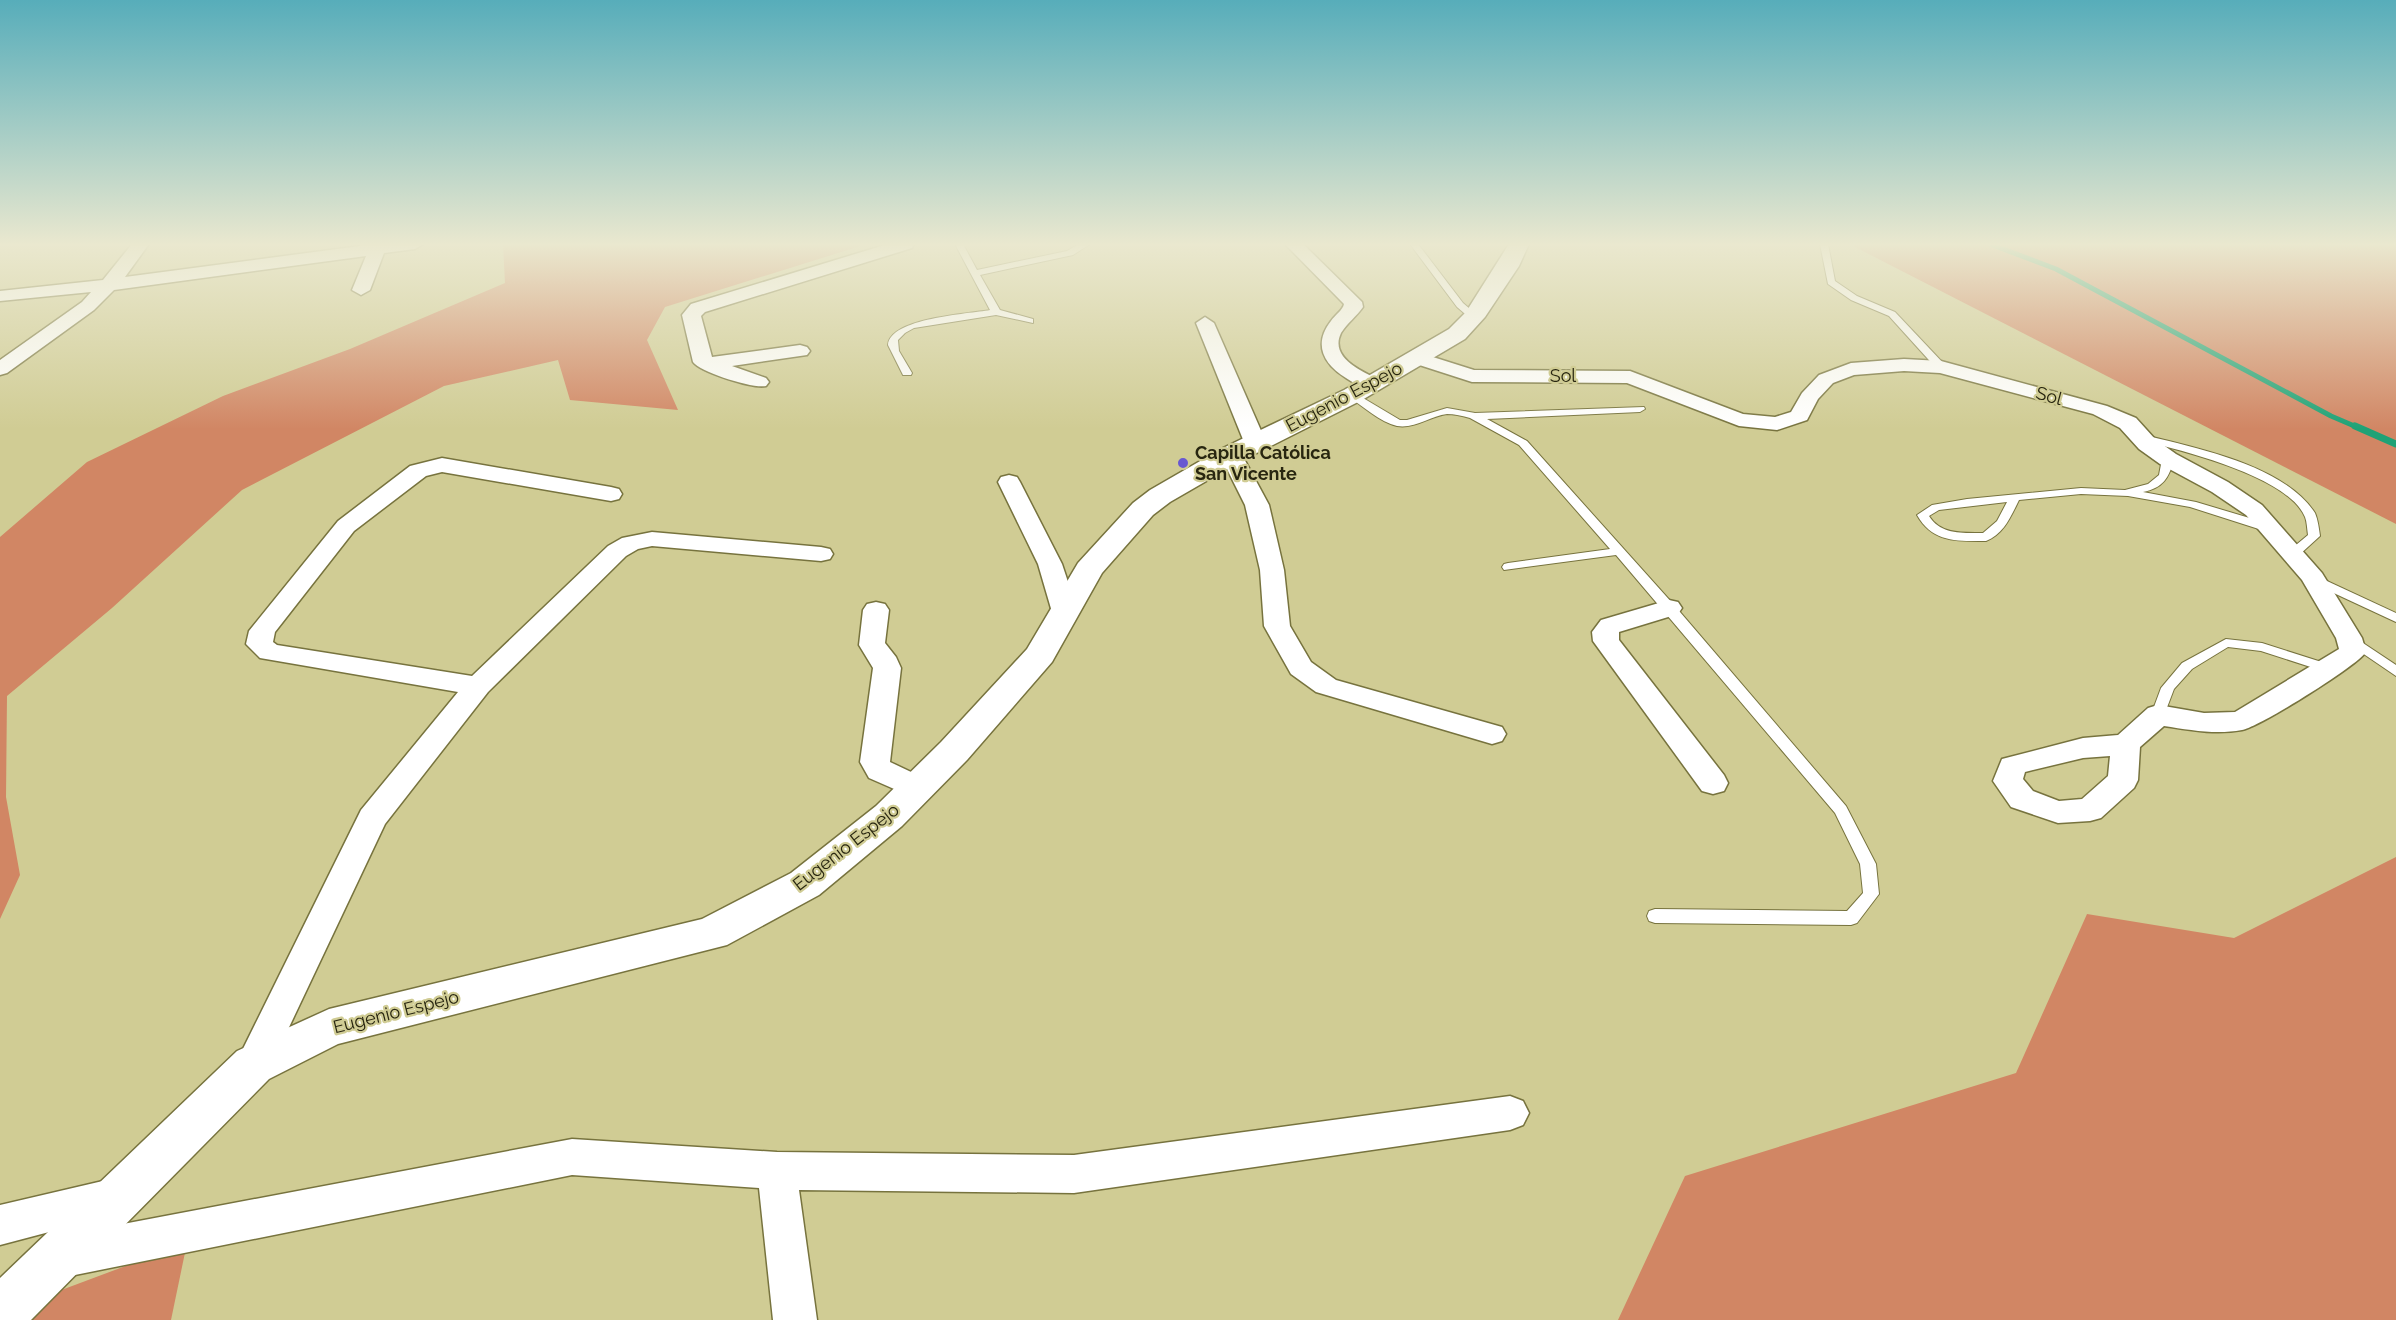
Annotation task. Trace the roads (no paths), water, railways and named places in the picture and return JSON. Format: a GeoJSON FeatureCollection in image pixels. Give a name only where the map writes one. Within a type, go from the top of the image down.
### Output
{"type":"FeatureCollection","features":[{"type":"Feature","properties":{"kind":"street"},"geometry":{"type":"LineString","coordinates":[[0,369],[88,306]]}},
{"type":"Feature","properties":{"kind":"street"},"geometry":{"type":"LineString","coordinates":[[706,306],[698,308],[691,315],[704,362],[759,382]]}},
{"type":"Feature","properties":{"kind":"street"},"geometry":{"type":"LineString","coordinates":[[1354,306],[1330,336],[1330,344],[1344,369],[1363,390]]}},
{"type":"Feature","properties":{"kind":"street","name":"Eugenio Espejo"},"geometry":{"type":"LineString","coordinates":[[0,1314],[253,1065],[328,1028],[712,933],[804,884],[889,816],[954,751],[1040,655],[1089,569],[1143,508],[1243,448],[1363,390],[1417,358],[1457,334],[1482,306]]}},
{"type":"Feature","properties":{"kind":"street"},"geometry":{"type":"LineString","coordinates":[[1205,323],[1243,448],[1257,505],[1272,570],[1277,626],[1301,668],[1326,686],[1492,734]]}},
{"type":"Feature","properties":{"kind":"street"},"geometry":{"type":"LineString","coordinates":[[707,364],[800,351]]}},
{"type":"Feature","properties":{"kind":"street","name":"Sol"},"geometry":{"type":"LineString","coordinates":[[1417,358],[1472,376],[1630,377],[1739,420],[1776,424],[1800,416],[1809,397],[1826,379],[1851,369],[1904,365],[1941,367],[2100,410],[2128,423],[2144,438],[2147,444],[2168,459],[2254,510],[2294,553],[2313,578],[2349,638]]}},
{"type":"Feature","properties":{"kind":"street"},"geometry":{"type":"LineString","coordinates":[[478,686],[269,652],[260,644],[262,631],[346,526],[418,471],[442,465],[611,494]]}},
{"type":"Feature","properties":{"kind":"street"},"geometry":{"type":"LineString","coordinates":[[1009,482],[1050,564],[1065,612]]}},
{"type":"Feature","properties":{"kind":"street"},"geometry":{"type":"LineString","coordinates":[[253,1065],[372,818],[478,686],[617,551],[631,543],[652,539],[821,554]]}},
{"type":"Feature","properties":{"kind":"street"},"geometry":{"type":"LineString","coordinates":[[1669,608],[1610,626],[1605,632],[1606,641],[1713,783]]}},
{"type":"Feature","properties":{"kind":"street"},"geometry":{"type":"LineString","coordinates":[[876,610],[872,645],[883,657],[887,668],[875,762],[880,771],[917,788]]}},
{"type":"Feature","properties":{"kind":"street"},"geometry":{"type":"LineString","coordinates":[[2126,744],[2158,715],[2204,723],[2241,722],[2353,652],[2349,638]]}},
{"type":"Feature","properties":{"kind":"street"},"geometry":{"type":"LineString","coordinates":[[60,1257],[572,1157],[777,1171],[1074,1174],[1510,1113]]}},
{"type":"Feature","properties":{"kind":"street"},"geometry":{"type":"LineString","coordinates":[[777,1171],[795,1320]]}},
{"type":"Feature","properties":{"kind":"street"},"geometry":{"type":"LineString","coordinates":[[0,1225],[122,1195]]}},
{"type":"Feature","properties":{"kind":"lane"},"geometry":{"type":"LineString","coordinates":[[993,306],[996,312]]}},
{"type":"Feature","properties":{"kind":"lane"},"geometry":{"type":"LineString","coordinates":[[1461,306],[1474,317]]}},
{"type":"Feature","properties":{"kind":"lane"},"geometry":{"type":"LineString","coordinates":[[1871,306],[1892,315],[1941,367]]}},
{"type":"Feature","properties":{"kind":"lane"},"geometry":{"type":"LineString","coordinates":[[907,374],[891,344],[892,337],[899,331],[912,326],[996,312],[1030,321]]}},
{"type":"Feature","properties":{"kind":"lane"},"geometry":{"type":"LineString","coordinates":[[1363,390],[1388,419],[1399,423],[1408,423],[1447,411],[1474,417],[1640,409]]}},
{"type":"Feature","properties":{"kind":"lane"},"geometry":{"type":"LineString","coordinates":[[1474,417],[1523,443],[1669,608],[1840,810],[1868,864],[1871,894],[1851,918],[1655,916]]}},
{"type":"Feature","properties":{"kind":"lane"},"geometry":{"type":"LineString","coordinates":[[2144,438],[2230,462],[2272,481],[2306,505],[2315,523],[2314,536],[2294,553]]}},
{"type":"Feature","properties":{"kind":"lane"},"geometry":{"type":"LineString","coordinates":[[2125,493],[2152,487],[2164,476],[2168,459]]}},
{"type":"Feature","properties":{"kind":"lane"},"geometry":{"type":"LineString","coordinates":[[2014,499],[2002,523],[1986,537],[1954,537],[1930,527],[1923,515],[1936,507],[2081,491],[2125,493],[2192,504],[2271,529]]}},
{"type":"Feature","properties":{"kind":"lane"},"geometry":{"type":"LineString","coordinates":[[1508,567],[1618,551]]}},
{"type":"Feature","properties":{"kind":"lane"},"geometry":{"type":"LineString","coordinates":[[2313,578],[2396,618]]}},
{"type":"Feature","properties":{"kind":"lane"},"geometry":{"type":"LineString","coordinates":[[2349,638],[2396,672]]}},
{"type":"Feature","properties":{"kind":"lane"},"geometry":{"type":"LineString","coordinates":[[2158,715],[2168,688],[2187,666],[2226,643],[2262,647],[2326,668]]}},
{"type":"Feature","properties":{"kind":"waterway"},"geometry":{"type":"LineString","coordinates":[[2124,306],[2331,416],[2359,428]]}},
{"type":"Feature","properties":{"kind":"waterway"},"geometry":{"type":"LineString","coordinates":[[2355,426],[2396,444]]}},
{"type":"Feature","properties":{"kind":"place","name":"Capilla Católica San Vicente"},"geometry":{"type":"Point","coordinates":[1183,463]}}]}
